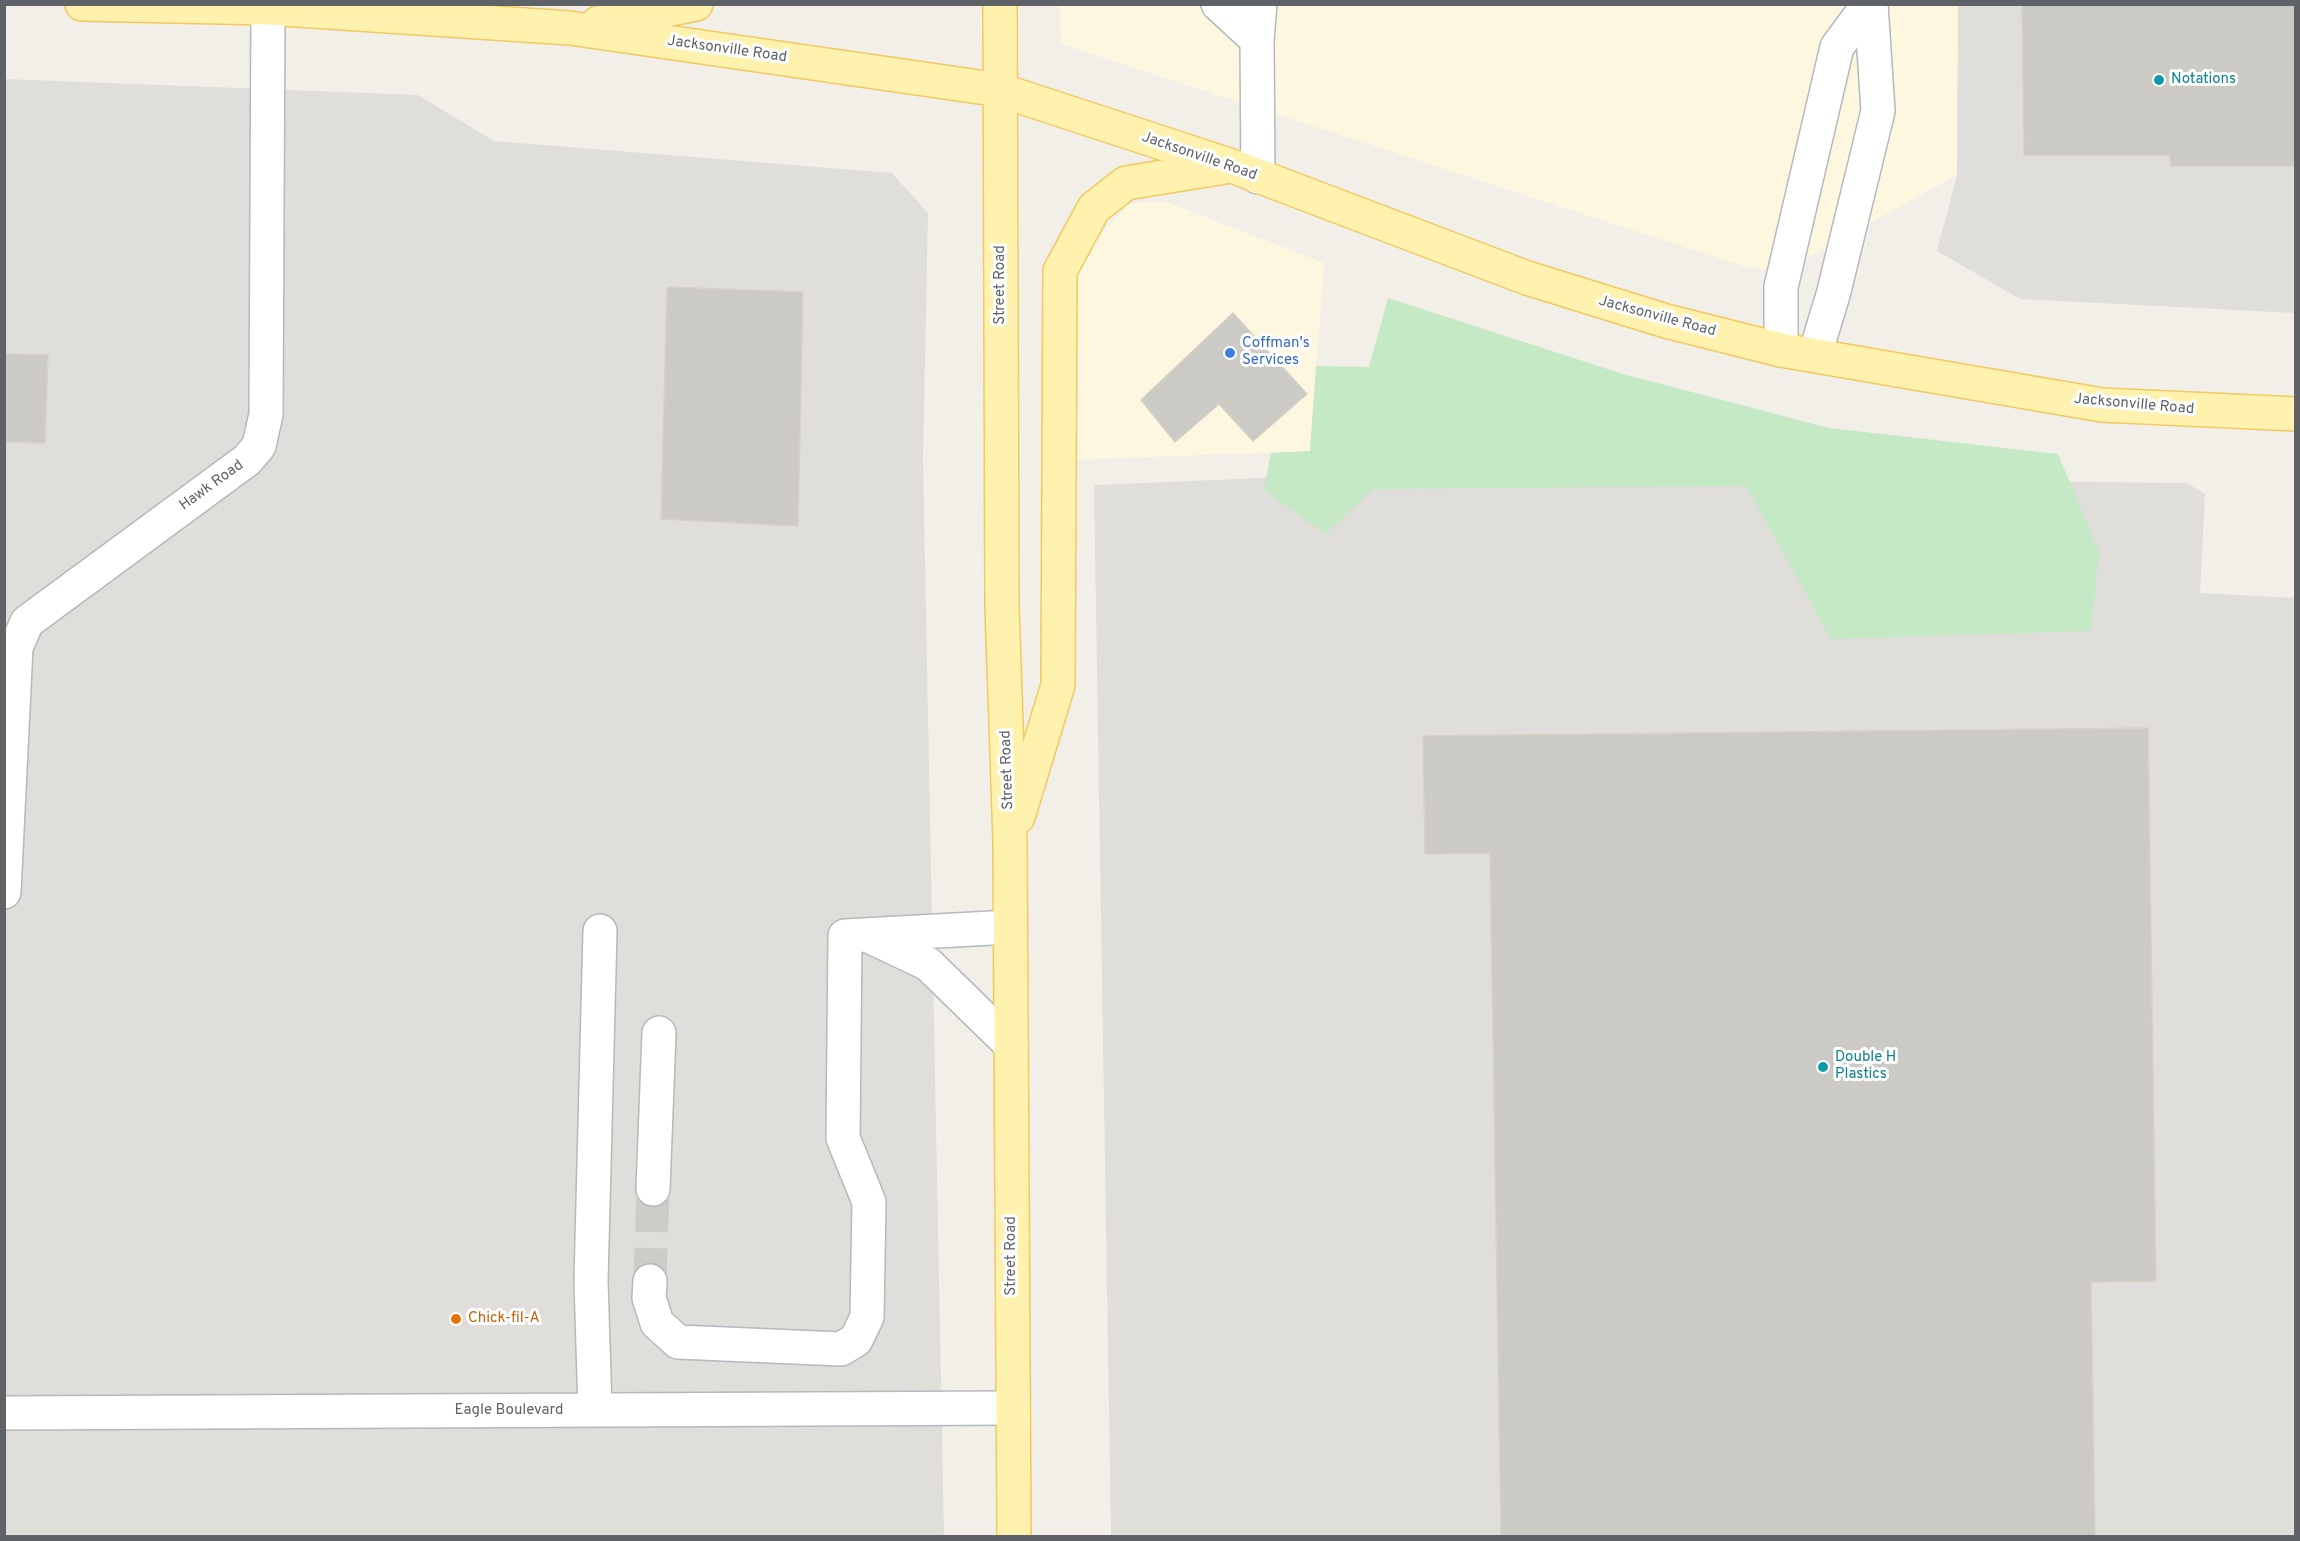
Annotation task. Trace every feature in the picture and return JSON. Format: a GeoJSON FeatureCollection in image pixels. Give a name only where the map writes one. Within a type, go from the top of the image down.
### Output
{"type":"FeatureCollection","features":[{"type":"Feature","properties":{"kind":"main road","name":"Jacksonville Road"},"geometry":{"type":"LineString","coordinates":[[81,4],[268,8],[570,28],[1000,90],[1245,172],[1548,285],[1666,321],[1781,350],[2102,405],[2295,414]]}},
{"type":"Feature","properties":{"kind":"main road"},"geometry":{"type":"LineString","coordinates":[[570,28],[696,4]]}},
{"type":"Feature","properties":{"kind":"main road","name":"Street Road"},"geometry":{"type":"LineString","coordinates":[[1000,4],[1002,607],[1010,842],[1014,1536]]}},
{"type":"Feature","properties":{"kind":"main road"},"geometry":{"type":"LineString","coordinates":[[1010,842],[1058,685],[1060,271],[1094,208],[1126,183],[1245,172]]}},
{"type":"Feature","properties":{"kind":"street"},"geometry":{"type":"LineString","coordinates":[[1218,4],[1257,40]]}},
{"type":"Feature","properties":{"kind":"street"},"geometry":{"type":"LineString","coordinates":[[1245,172],[1260,4]]}},
{"type":"Feature","properties":{"kind":"street"},"geometry":{"type":"LineString","coordinates":[[1781,350],[1781,287],[1837,47],[1870,4]]}},
{"type":"Feature","properties":{"kind":"street"},"geometry":{"type":"LineString","coordinates":[[1815,354],[1833,295],[1878,111],[1870,4]]}},
{"type":"Feature","properties":{"kind":"street","name":"Hawk Road"},"geometry":{"type":"LineString","coordinates":[[4,892],[16,647],[27,622],[247,460],[259,446],[266,414],[268,8]]}},
{"type":"Feature","properties":{"kind":"street"},"geometry":{"type":"LineString","coordinates":[[857,936],[1010,927]]}},
{"type":"Feature","properties":{"kind":"street"},"geometry":{"type":"LineString","coordinates":[[595,1410],[591,1281],[600,931]]}},
{"type":"Feature","properties":{"kind":"street"},"geometry":{"type":"LineString","coordinates":[[857,936],[898,948],[928,964],[1011,1045]]}},
{"type":"Feature","properties":{"kind":"street"},"geometry":{"type":"LineString","coordinates":[[650,1281],[649,1298],[657,1323],[678,1342],[841,1349],[856,1340],[867,1317],[869,1202],[843,1138],[857,936]]}},
{"type":"Feature","properties":{"kind":"street"},"geometry":{"type":"LineString","coordinates":[[653,1188],[659,1033]]}},
{"type":"Feature","properties":{"kind":"street","name":"Eagle Boulevard"},"geometry":{"type":"LineString","coordinates":[[4,1413],[1013,1408]]}},
{"type":"Feature","properties":{"kind":"shaded area"},"geometry":{"type":"Polygon","coordinates":[[[1060,5],[1958,5],[1957,175],[1785,270],[1749,268],[1061,44],[1060,5]]]}},
{"type":"Feature","properties":{"kind":"shaded area"},"geometry":{"type":"Polygon","coordinates":[[[1958,5],[2295,5],[2295,313],[2020,299],[1937,251],[1957,175],[1958,5]]]}},
{"type":"Feature","properties":{"kind":"shaded area"},"geometry":{"type":"Polygon","coordinates":[[[5,79],[418,95],[494,141],[892,173],[928,213],[923,460],[944,1536],[5,1536],[5,79]]]}},
{"type":"Feature","properties":{"kind":"shaded area"},"geometry":{"type":"Polygon","coordinates":[[[1164,201],[1324,263],[1310,451],[1069,460],[1070,291],[1082,257],[1128,204],[1164,201]]]}},
{"type":"Feature","properties":{"kind":"shaded area"},"geometry":{"type":"Polygon","coordinates":[[[1360,474],[2187,483],[2205,494],[2200,593],[2295,598],[2295,1536],[1111,1536],[1094,485],[1360,474]]]}},
{"type":"Feature","properties":{"kind":"green space"},"geometry":{"type":"Polygon","coordinates":[[[1388,298],[1623,374],[1829,428],[2058,454],[2099,552],[2091,631],[1831,639],[1746,486],[1373,489],[1325,534],[1264,490],[1271,453],[1310,451],[1316,366],[1369,367],[1388,298]]]}},
{"type":"Feature","properties":{"kind":"building","name":"Notations"},"geometry":{"type":"Polygon","coordinates":[[[2022,4],[2296,4],[2296,166],[2171,166],[2170,155],[2024,155],[2022,4]]]}},
{"type":"Feature","properties":{"kind":"building"},"geometry":{"type":"Polygon","coordinates":[[[667,287],[803,292],[798,526],[661,519],[667,287]]]}},
{"type":"Feature","properties":{"kind":"building","name":"Coffman's Services"},"geometry":{"type":"Polygon","coordinates":[[[1233,313],[1307,394],[1253,441],[1219,404],[1175,442],[1141,400],[1233,313]]]}},
{"type":"Feature","properties":{"kind":"building"},"geometry":{"type":"Polygon","coordinates":[[[4,354],[48,355],[45,443],[4,442],[4,354]]]}},
{"type":"Feature","properties":{"kind":"building","name":"Double H Plastics"},"geometry":{"type":"Polygon","coordinates":[[[2148,728],[2156,1281],[2091,1282],[2095,1536],[1501,1536],[1490,853],[1425,854],[1423,736],[2148,728]]]}},
{"type":"Feature","properties":{"kind":"tunnel"},"geometry":{"type":"LineString","coordinates":[[650,1281],[653,1189]]}},
{"type":"Feature","properties":{"kind":"place","name":"Notations"},"geometry":{"type":"Point","coordinates":[2159,80]}},
{"type":"Feature","properties":{"kind":"place","name":"Coffman's Services"},"geometry":{"type":"Point","coordinates":[1230,353]}},
{"type":"Feature","properties":{"kind":"place","name":"Double H Plastics"},"geometry":{"type":"Point","coordinates":[1823,1067]}},
{"type":"Feature","properties":{"kind":"place","name":"Chick-fil-A"},"geometry":{"type":"Point","coordinates":[456,1319]}}]}
